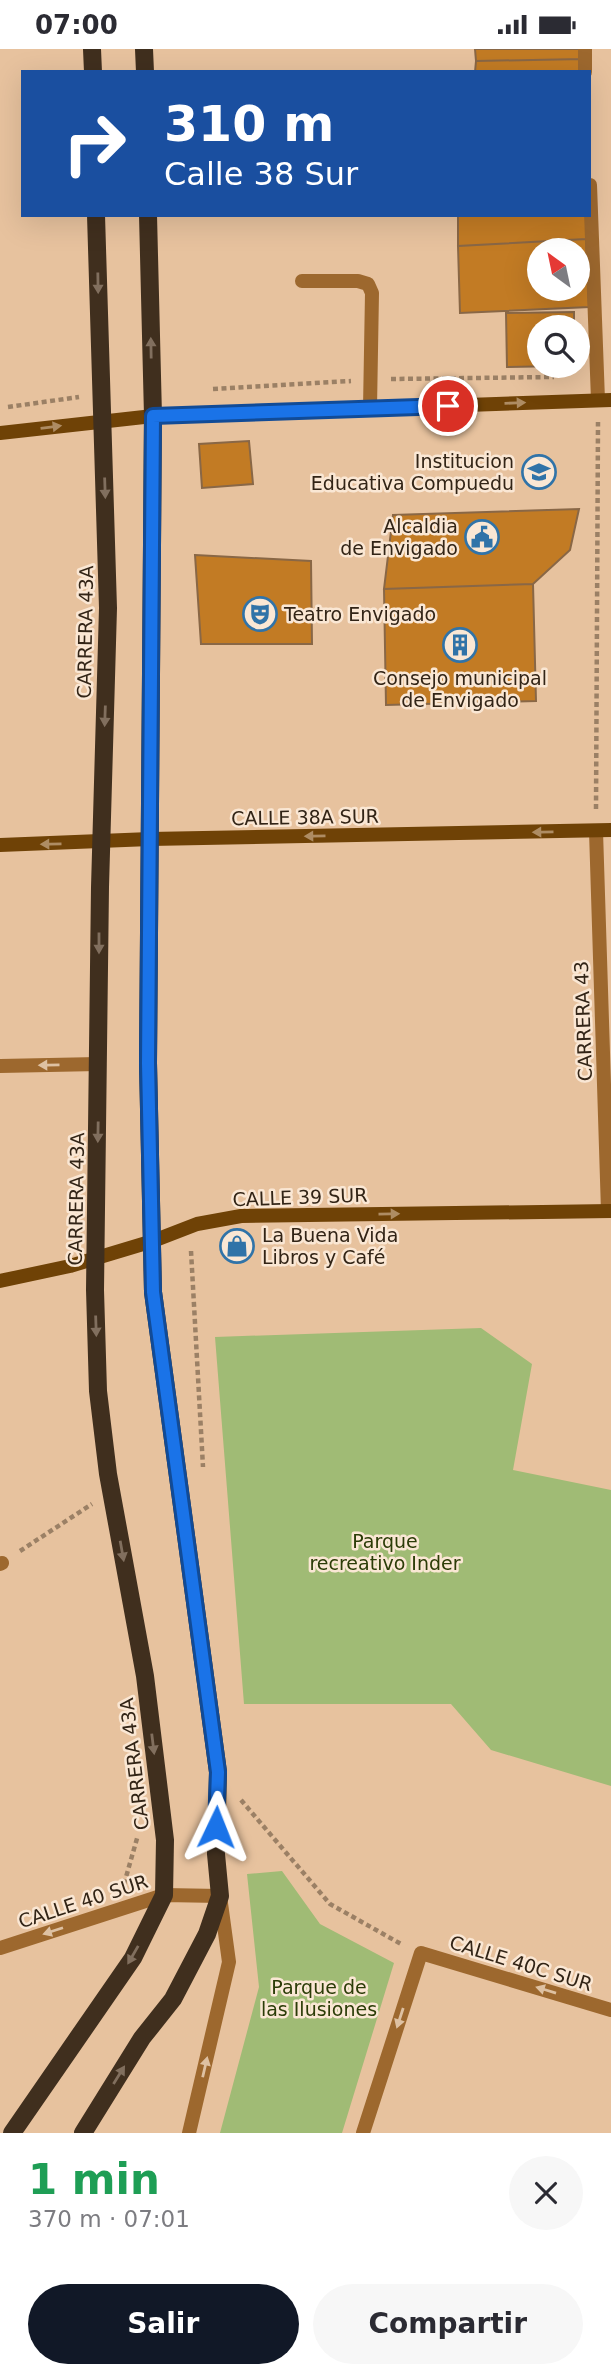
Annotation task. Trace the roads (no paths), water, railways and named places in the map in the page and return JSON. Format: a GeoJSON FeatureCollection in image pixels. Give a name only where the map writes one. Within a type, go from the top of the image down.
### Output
{"type":"FeatureCollection","features":[{"type":"Feature","properties":{"kind":"main road"},"geometry":{"type":"LineString","coordinates":[[92,49],[93,70]]}},
{"type":"Feature","properties":{"kind":"main road"},"geometry":{"type":"LineString","coordinates":[[144,49],[145,70]]}},
{"type":"Feature","properties":{"kind":"main road","name":"CARRERA 43A"},"geometry":{"type":"LineString","coordinates":[[12,2133],[132,1958],[164,1895],[164,1840],[145,1676],[108,1473],[98,1391],[101,843],[108,608],[96,217]]}},
{"type":"Feature","properties":{"kind":"main road"},"geometry":{"type":"LineString","coordinates":[[83,2133],[142,2038],[173,1999],[207,1934],[220,1896],[216,1854],[218,1772],[153,1292],[148,1063],[153,416],[148,217]]}},
{"type":"Feature","properties":{"kind":"street"},"geometry":{"type":"LineString","coordinates":[[585,49],[586,70]]}},
{"type":"Feature","properties":{"kind":"street"},"geometry":{"type":"LineString","coordinates":[[0,433],[153,416],[604,400],[591,200]]}},
{"type":"Feature","properties":{"kind":"street"},"geometry":{"type":"LineString","coordinates":[[302,281],[358,281],[368,284],[372,293],[370,408]]}},
{"type":"Feature","properties":{"kind":"street","name":"CALLE 38A SUR"},"geometry":{"type":"LineString","coordinates":[[0,845],[150,839],[604,831]]}},
{"type":"Feature","properties":{"kind":"street","name":"CARRERA 43"},"geometry":{"type":"LineString","coordinates":[[604,831],[609,1211]]}},
{"type":"Feature","properties":{"kind":"street"},"geometry":{"type":"LineString","coordinates":[[0,1066],[99,1064]]}},
{"type":"Feature","properties":{"kind":"street","name":"CALLE 39 SUR"},"geometry":{"type":"LineString","coordinates":[[0,1281],[97,1258],[197,1224],[241,1216],[609,1211]]}},
{"type":"Feature","properties":{"kind":"street","name":"CALLE 40 SUR"},"geometry":{"type":"LineString","coordinates":[[0,1948],[164,1895],[220,1896]]}},
{"type":"Feature","properties":{"kind":"street"},"geometry":{"type":"LineString","coordinates":[[189,2133],[229,1962],[220,1896]]}},
{"type":"Feature","properties":{"kind":"street","name":"CALLE 40C SUR"},"geometry":{"type":"LineString","coordinates":[[363,2133],[421,1953],[611,2010]]}},
{"type":"Feature","properties":{"kind":"place","name":"Institucion Educativa Compuedu"},"geometry":{"type":"Point","coordinates":[539,472]}},
{"type":"Feature","properties":{"kind":"place","name":"Alcaldia de Envigado"},"geometry":{"type":"Point","coordinates":[482,537]}},
{"type":"Feature","properties":{"kind":"place","name":"Teatro Envigado"},"geometry":{"type":"Point","coordinates":[260,614]}},
{"type":"Feature","properties":{"kind":"place","name":"Consejo municipal de Envigado"},"geometry":{"type":"Point","coordinates":[460,645]}},
{"type":"Feature","properties":{"kind":"place","name":"La Buena Vida Libros y Café"},"geometry":{"type":"Point","coordinates":[237,1246]}},
{"type":"Feature","properties":{"kind":"park label","name":"Parque recreativo Inder"},"geometry":{"type":"Point","coordinates":[385,1552]}},
{"type":"Feature","properties":{"kind":"park label","name":"Parque de las Ilusiones"},"geometry":{"type":"Point","coordinates":[319,1998]}}]}
